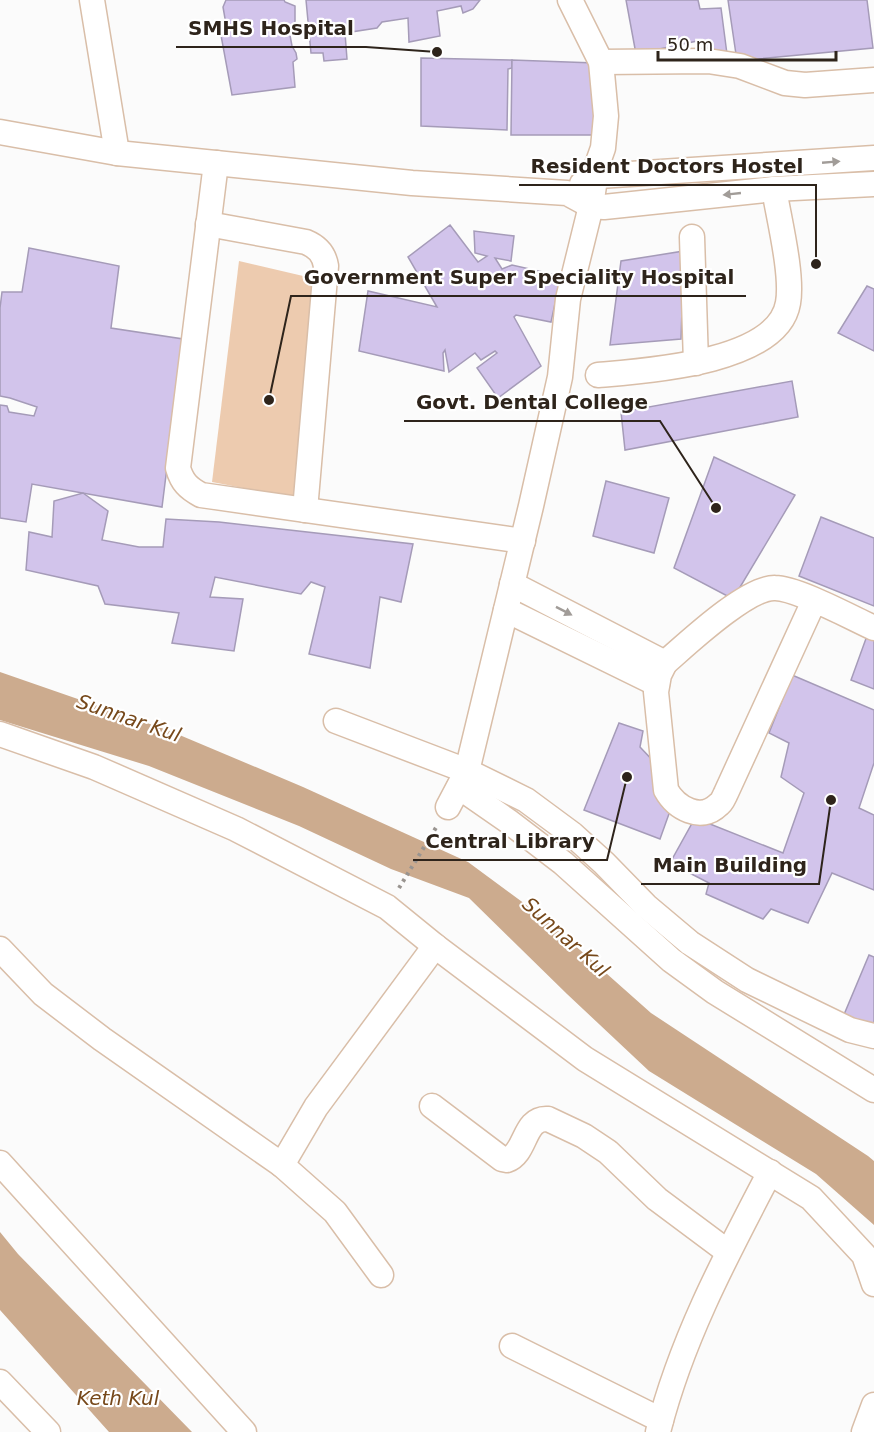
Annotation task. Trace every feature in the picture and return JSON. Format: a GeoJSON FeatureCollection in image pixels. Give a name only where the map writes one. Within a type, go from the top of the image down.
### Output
{"type":"FeatureCollection","features":[{"type":"Feature","properties":{"kind":"street"},"geometry":{"type":"LineString","coordinates":[[92,0],[117,153]]}},
{"type":"Feature","properties":{"kind":"street"},"geometry":{"type":"LineString","coordinates":[[458,788],[523,541],[560,377],[568,299],[603,148],[606,116],[601,62],[570,0]]}},
{"type":"Feature","properties":{"kind":"street"},"geometry":{"type":"LineString","coordinates":[[601,62],[708,61],[740,66],[785,83],[805,85],[874,80]]}},
{"type":"Feature","properties":{"kind":"street"},"geometry":{"type":"LineString","coordinates":[[0,132],[117,153],[412,183],[567,193],[591,206],[604,207],[774,189],[874,184]]}},
{"type":"Feature","properties":{"kind":"street"},"geometry":{"type":"LineString","coordinates":[[567,193],[595,176],[874,158]]}},
{"type":"Feature","properties":{"kind":"street"},"geometry":{"type":"LineString","coordinates":[[216,163],[178,468],[181,479],[189,488],[201,495],[523,541]]}},
{"type":"Feature","properties":{"kind":"street"},"geometry":{"type":"LineString","coordinates":[[598,375],[667,369],[696,363],[745,347],[769,336],[783,321],[788,304],[789,285],[774,189]]}},
{"type":"Feature","properties":{"kind":"street"},"geometry":{"type":"LineString","coordinates":[[208,224],[306,242],[320,250],[324,258],[326,266],[304,510]]}},
{"type":"Feature","properties":{"kind":"street"},"geometry":{"type":"LineString","coordinates":[[692,237],[696,363]]}},
{"type":"Feature","properties":{"kind":"street"},"geometry":{"type":"LineString","coordinates":[[512,584],[661,674]]}},
{"type":"Feature","properties":{"kind":"street"},"geometry":{"type":"LineString","coordinates":[[814,601],[718,806],[705,812],[691,812],[680,807],[672,801],[666,790],[656,692],[661,674],[694,638],[745,598],[762,590],[775,588],[792,591],[874,628]]}},
{"type":"Feature","properties":{"kind":"street"},"geometry":{"type":"LineString","coordinates":[[506,610],[661,674]]}},
{"type":"Feature","properties":{"kind":"street"},"geometry":{"type":"LineString","coordinates":[[336,722],[458,788],[508,821],[563,864],[671,960],[715,992],[874,1090]]}},
{"type":"Feature","properties":{"kind":"street"},"geometry":{"type":"LineString","coordinates":[[0,734],[94,767],[236,829],[387,907],[585,1059],[811,1198],[864,1255],[874,1284]]}},
{"type":"Feature","properties":{"kind":"street"},"geometry":{"type":"LineString","coordinates":[[458,788],[526,800],[572,834],[646,906],[690,943],[747,980],[850,1030],[874,1036]]}},
{"type":"Feature","properties":{"kind":"street"},"geometry":{"type":"LineString","coordinates":[[282,1165],[316,1107],[435,946]]}},
{"type":"Feature","properties":{"kind":"street"},"geometry":{"type":"LineString","coordinates":[[0,949],[51,1000],[102,1039],[282,1165],[335,1212],[381,1275]]}},
{"type":"Feature","properties":{"kind":"street"},"geometry":{"type":"LineString","coordinates":[[432,1106],[507,1160],[515,1155],[532,1124],[542,1119],[548,1119],[584,1136],[608,1152],[657,1199],[728,1252]]}},
{"type":"Feature","properties":{"kind":"street"},"geometry":{"type":"LineString","coordinates":[[0,1163],[244,1432]]}},
{"type":"Feature","properties":{"kind":"street"},"geometry":{"type":"LineString","coordinates":[[512,1346],[659,1426],[695,1325],[716,1276],[770,1172]]}},
{"type":"Feature","properties":{"kind":"street"},"geometry":{"type":"LineString","coordinates":[[0,1382],[48,1432]]}},
{"type":"Feature","properties":{"kind":"street"},"geometry":{"type":"LineString","coordinates":[[864,1432],[874,1405]]}},
{"type":"Feature","properties":{"kind":"path"},"geometry":{"type":"LineString","coordinates":[[396,892],[458,788]]}},
{"type":"Feature","properties":{"kind":"shaded area"},"geometry":{"type":"Polygon","coordinates":[[[239,261],[316,279],[294,498],[212,482],[239,261]]]}},
{"type":"Feature","properties":{"kind":"water","name":"Sunnar Kul"},"geometry":{"type":"Polygon","coordinates":[[[0,672],[170,731],[303,787],[468,862],[544,918],[651,1013],[874,1161],[874,1225],[816,1174],[649,1071],[469,898],[391,869],[299,826],[149,766],[0,720],[0,672]]]}},
{"type":"Feature","properties":{"kind":"water","name":"Keth Kul"},"geometry":{"type":"Polygon","coordinates":[[[0,1232],[18,1254],[192,1432],[109,1432],[0,1310],[0,1232]]]}},
{"type":"Feature","properties":{"kind":"building"},"geometry":{"type":"Polygon","coordinates":[[[226,0],[284,0],[295,6],[295,24],[289,30],[297,59],[293,62],[295,87],[232,95],[220,30],[227,30],[223,7],[226,0]]]}},
{"type":"Feature","properties":{"kind":"building"},"geometry":{"type":"Polygon","coordinates":[[[306,0],[480,0],[473,9],[463,13],[461,6],[437,11],[440,36],[409,42],[408,18],[382,22],[377,28],[345,33],[347,59],[324,61],[323,53],[311,53],[306,0]]]}},
{"type":"Feature","properties":{"kind":"building"},"geometry":{"type":"Polygon","coordinates":[[[626,0],[698,0],[700,9],[721,8],[727,54],[707,57],[702,40],[636,54],[626,0]]]}},
{"type":"Feature","properties":{"kind":"building"},"geometry":{"type":"Polygon","coordinates":[[[728,0],[867,0],[873,48],[737,61],[728,0]]]}},
{"type":"Feature","properties":{"kind":"building"},"geometry":{"type":"Polygon","coordinates":[[[421,58],[512,60],[512,68],[508,69],[507,130],[421,126],[421,58]]]}},
{"type":"Feature","properties":{"kind":"building"},"geometry":{"type":"Polygon","coordinates":[[[512,60],[595,63],[597,135],[511,135],[512,60]]]}},
{"type":"Feature","properties":{"kind":"building"},"geometry":{"type":"Polygon","coordinates":[[[450,225],[478,262],[487,256],[475,253],[474,231],[514,236],[511,261],[495,258],[502,269],[512,265],[561,276],[551,322],[516,315],[514,317],[541,366],[498,398],[477,368],[497,353],[495,351],[481,360],[475,353],[449,372],[445,350],[443,353],[444,371],[359,351],[368,291],[437,307],[408,257],[450,225]]]}},
{"type":"Feature","properties":{"kind":"building"},"geometry":{"type":"Polygon","coordinates":[[[29,248],[119,266],[111,328],[183,339],[162,507],[32,484],[26,522],[0,518],[0,405],[7,406],[9,412],[34,416],[37,407],[0,396],[2,292],[22,292],[29,248]]]}},
{"type":"Feature","properties":{"kind":"building"},"geometry":{"type":"Polygon","coordinates":[[[684,251],[681,339],[610,345],[621,261],[684,251]]]}},
{"type":"Feature","properties":{"kind":"building"},"geometry":{"type":"Polygon","coordinates":[[[867,286],[874,289],[874,351],[838,333],[867,286]]]}},
{"type":"Feature","properties":{"kind":"building"},"geometry":{"type":"Polygon","coordinates":[[[792,381],[798,417],[625,450],[621,412],[792,381]]]}},
{"type":"Feature","properties":{"kind":"building"},"geometry":{"type":"Polygon","coordinates":[[[714,457],[795,495],[733,599],[674,568],[714,457]]]}},
{"type":"Feature","properties":{"kind":"building"},"geometry":{"type":"Polygon","coordinates":[[[606,481],[669,498],[654,553],[593,536],[606,481]]]}},
{"type":"Feature","properties":{"kind":"building"},"geometry":{"type":"Polygon","coordinates":[[[83,493],[108,511],[102,540],[139,547],[163,547],[166,519],[219,522],[413,544],[401,602],[380,597],[370,668],[309,654],[325,587],[311,582],[301,594],[215,577],[210,597],[243,599],[234,651],[172,643],[179,613],[105,604],[98,586],[26,570],[29,532],[52,537],[54,501],[83,493]]]}},
{"type":"Feature","properties":{"kind":"building"},"geometry":{"type":"Polygon","coordinates":[[[821,517],[874,538],[874,606],[799,576],[821,517]]]}},
{"type":"Feature","properties":{"kind":"building"},"geometry":{"type":"Polygon","coordinates":[[[868,633],[874,636],[874,689],[851,680],[868,633]]]}},
{"type":"Feature","properties":{"kind":"building"},"geometry":{"type":"Polygon","coordinates":[[[792,675],[874,710],[874,763],[859,808],[874,815],[874,890],[832,873],[808,923],[771,909],[763,919],[706,894],[709,883],[670,863],[695,818],[783,853],[804,793],[781,777],[789,743],[769,733],[792,675]]]}},
{"type":"Feature","properties":{"kind":"building"},"geometry":{"type":"Polygon","coordinates":[[[619,723],[643,731],[640,747],[656,764],[670,811],[660,839],[584,810],[619,723]]]}},
{"type":"Feature","properties":{"kind":"building"},"geometry":{"type":"Polygon","coordinates":[[[869,955],[874,957],[874,1035],[843,1017],[869,955]]]}},
{"type":"Feature","properties":{"kind":"place","name":"SMHS Hospital"},"geometry":{"type":"Point","coordinates":[437,52]}},
{"type":"Feature","properties":{"kind":"place","name":"Resident Doctors Hostel"},"geometry":{"type":"Point","coordinates":[816,264]}},
{"type":"Feature","properties":{"kind":"place","name":"Government Super Speciality Hospital"},"geometry":{"type":"Point","coordinates":[269,400]}},
{"type":"Feature","properties":{"kind":"place","name":"Govt. Dental College"},"geometry":{"type":"Point","coordinates":[716,508]}},
{"type":"Feature","properties":{"kind":"place","name":"Central Library"},"geometry":{"type":"Point","coordinates":[627,777]}},
{"type":"Feature","properties":{"kind":"place","name":"Main Building"},"geometry":{"type":"Point","coordinates":[831,800]}}]}
